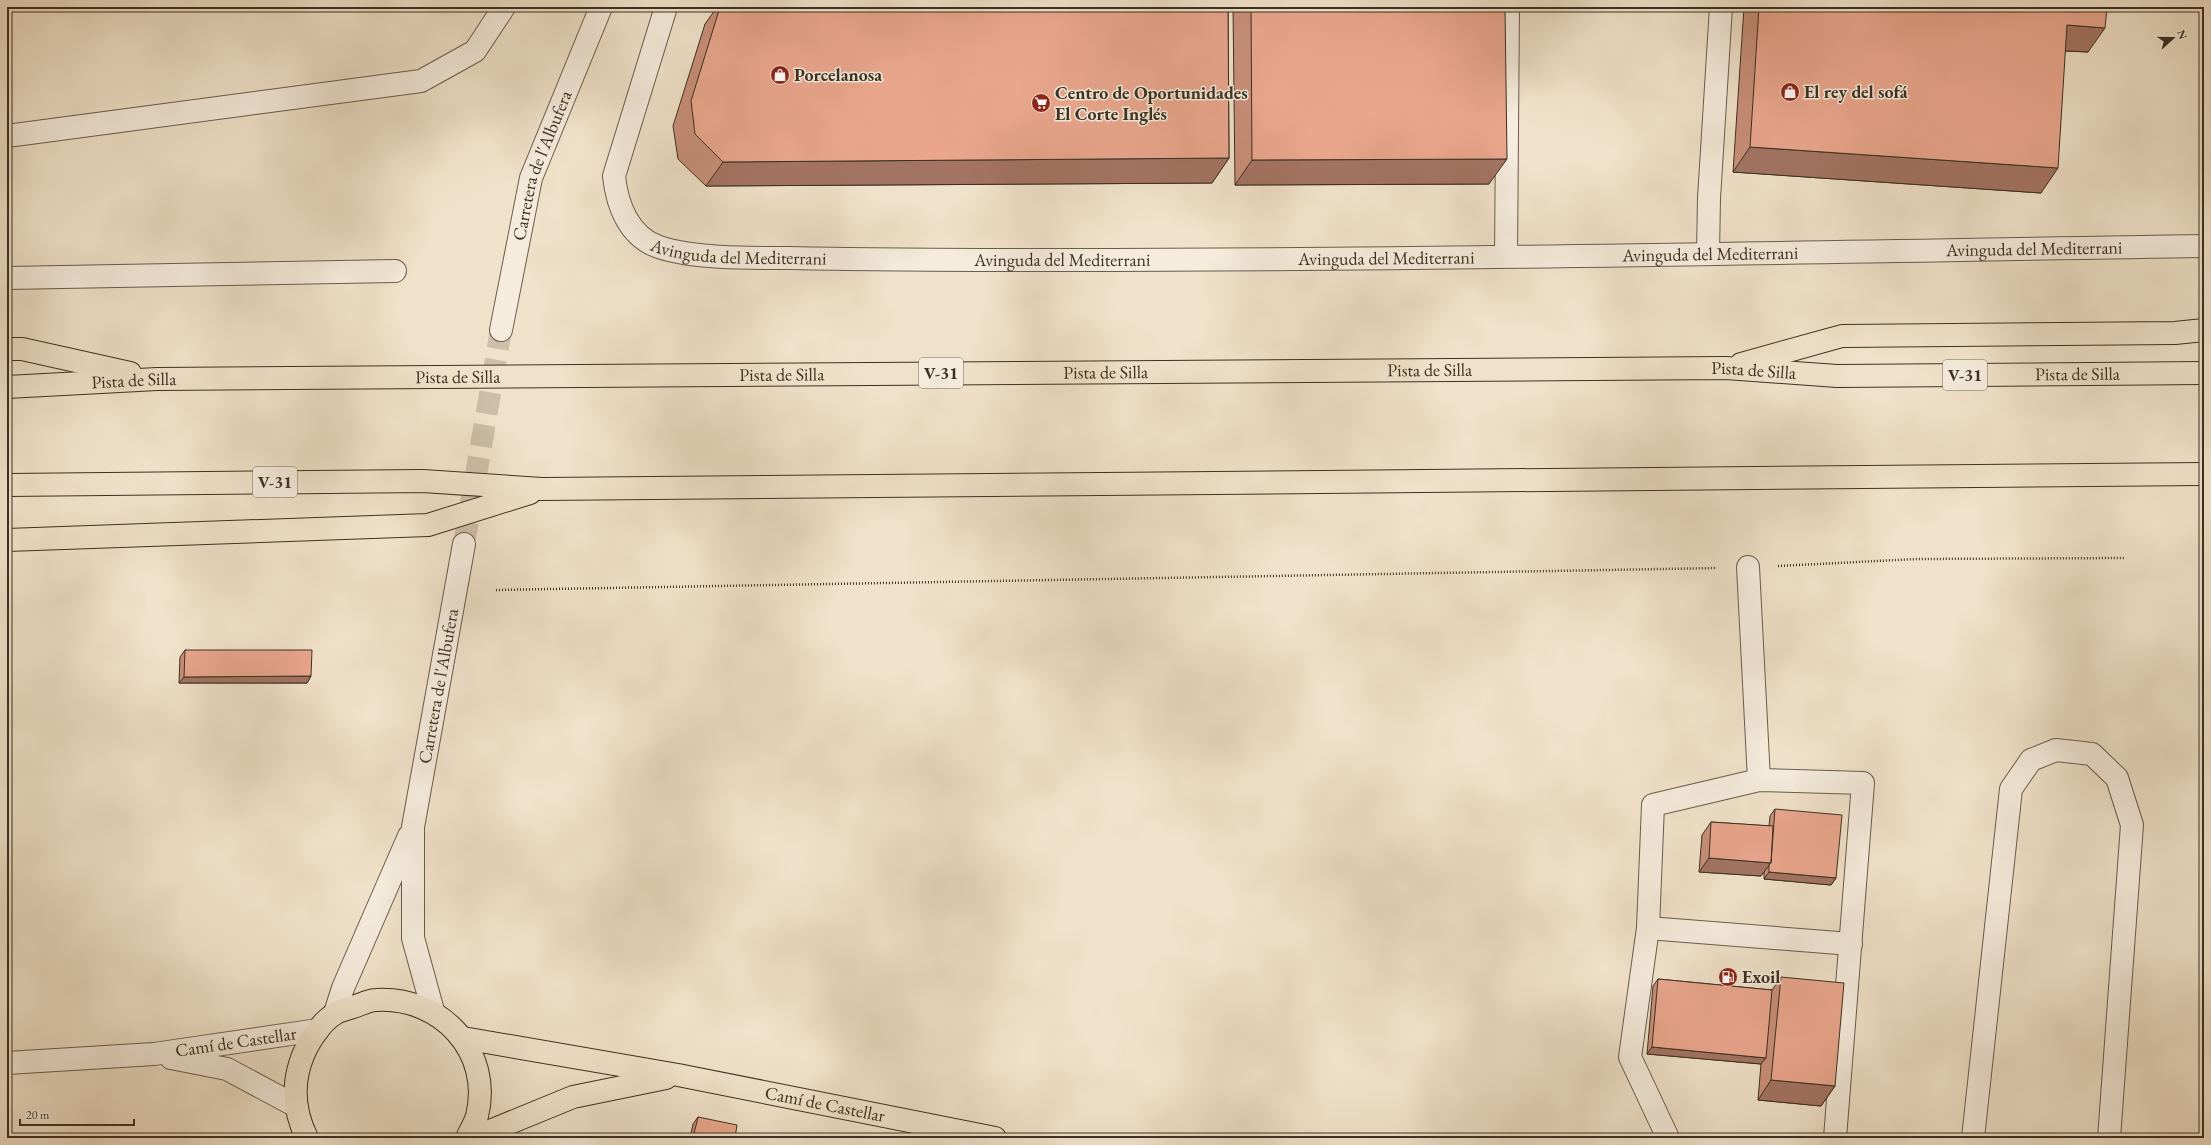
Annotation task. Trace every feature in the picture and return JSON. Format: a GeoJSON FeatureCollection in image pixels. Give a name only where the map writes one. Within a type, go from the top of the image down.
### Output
{"type":"FeatureCollection","features":[{"type":"Feature","properties":{"kind":"main road"},"geometry":{"type":"LineString","coordinates":[[1726,368],[1842,336],[2175,333],[2204,330]]}},
{"type":"Feature","properties":{"kind":"main road"},"geometry":{"type":"LineString","coordinates":[[7,350],[22,349],[157,379]]}},
{"type":"Feature","properties":{"kind":"main road","name":"Pista de Silla"},"geometry":{"type":"LineString","coordinates":[[7,388],[157,379],[1726,368],[1837,376],[2204,373]]}},
{"type":"Feature","properties":{"kind":"main road","name":"V-31"},"geometry":{"type":"LineString","coordinates":[[7,485],[423,481],[542,490],[2204,474]]}},
{"type":"Feature","properties":{"kind":"main road"},"geometry":{"type":"LineString","coordinates":[[12,542],[428,524],[542,490]]}},
{"type":"Feature","properties":{"kind":"main road"},"geometry":{"type":"LineString","coordinates":[[306,1138],[296,1106],[295,1079],[303,1053],[318,1030],[335,1013],[375,1000],[405,1001],[433,1011],[463,1038],[475,1062],[479,1089],[477,1116],[467,1138]]}},
{"type":"Feature","properties":{"kind":"main road","name":"Camí de Castellar"},"geometry":{"type":"LineString","coordinates":[[463,1038],[678,1075],[995,1138]]}},
{"type":"Feature","properties":{"kind":"main road","name":"Camí de Castellar"},"geometry":{"type":"LineString","coordinates":[[473,1138],[573,1097],[678,1075]]}},
{"type":"Feature","properties":{"kind":"street"},"geometry":{"type":"LineString","coordinates":[[7,136],[422,81],[475,51],[504,7]]}},
{"type":"Feature","properties":{"kind":"street","name":"Carretera de l'Albufera"},"geometry":{"type":"LineString","coordinates":[[501,330],[531,178],[601,7]]}},
{"type":"Feature","properties":{"kind":"street","name":"Avinguda del Mediterrani"},"geometry":{"type":"LineString","coordinates":[[666,7],[614,176],[616,196],[630,226],[656,246],[682,252],[740,257],[883,260],[1190,260],[2204,246]]}},
{"type":"Feature","properties":{"kind":"street"},"geometry":{"type":"LineString","coordinates":[[1506,256],[1508,7]]}},
{"type":"Feature","properties":{"kind":"street"},"geometry":{"type":"LineString","coordinates":[[1708,254],[1709,198],[1721,7]]}},
{"type":"Feature","properties":{"kind":"street"},"geometry":{"type":"LineString","coordinates":[[7,278],[395,271]]}},
{"type":"Feature","properties":{"kind":"street","name":"Carretera de l'Albufera"},"geometry":{"type":"LineString","coordinates":[[433,1011],[413,938],[413,827],[464,544]]}},
{"type":"Feature","properties":{"kind":"street"},"geometry":{"type":"LineString","coordinates":[[1748,567],[1759,780]]}},
{"type":"Feature","properties":{"kind":"street"},"geometry":{"type":"LineString","coordinates":[[1973,1138],[2011,789],[2032,760],[2056,750],[2092,754],[2117,778],[2132,825],[2109,1138]]}},
{"type":"Feature","properties":{"kind":"street"},"geometry":{"type":"LineString","coordinates":[[1668,1138],[1630,1057],[1648,928],[1653,805],[1759,780],[1863,783],[1835,1138]]}},
{"type":"Feature","properties":{"kind":"street","name":"Carretera de l'Albufera"},"geometry":{"type":"LineString","coordinates":[[335,1013],[343,988],[413,827]]}},
{"type":"Feature","properties":{"kind":"street"},"geometry":{"type":"LineString","coordinates":[[1648,928],[1851,944]]}},
{"type":"Feature","properties":{"kind":"street","name":"Camí de Castellar"},"geometry":{"type":"LineString","coordinates":[[7,1063],[154,1054],[318,1030]]}},
{"type":"Feature","properties":{"kind":"street","name":"Camí de Castellar"},"geometry":{"type":"LineString","coordinates":[[154,1054],[227,1069],[296,1106]]}},
{"type":"Feature","properties":{"kind":"path"},"geometry":{"type":"LineString","coordinates":[[496,590],[1748,567],[1917,558],[2124,558]]}},
{"type":"Feature","properties":{"kind":"building","name":"Centro de Oportunidades El Corte Inglés"},"geometry":{"type":"Polygon","coordinates":[[[720,7],[1228,7],[1229,158],[723,162],[695,134],[691,101],[720,7]]]}},
{"type":"Feature","properties":{"kind":"building"},"geometry":{"type":"Polygon","coordinates":[[[1251,7],[1505,7],[1507,159],[1252,160],[1251,7]]]}},
{"type":"Feature","properties":{"kind":"building"},"geometry":{"type":"Polygon","coordinates":[[[1759,7],[2107,7],[2105,28],[2067,25],[2058,168],[1750,147],[1759,7]]]}},
{"type":"Feature","properties":{"kind":"building"},"geometry":{"type":"Polygon","coordinates":[[[185,650],[312,650],[311,676],[184,677],[185,650]]]}},
{"type":"Feature","properties":{"kind":"building"},"geometry":{"type":"Polygon","coordinates":[[[1775,809],[1842,815],[1836,878],[1769,872],[1775,809]]]}},
{"type":"Feature","properties":{"kind":"building"},"geometry":{"type":"Polygon","coordinates":[[[1711,822],[1773,826],[1771,863],[1709,858],[1711,822]]]}},
{"type":"Feature","properties":{"kind":"building"},"geometry":{"type":"Polygon","coordinates":[[[1781,977],[1844,983],[1835,1086],[1771,1080],[1781,977]]]}},
{"type":"Feature","properties":{"kind":"building"},"geometry":{"type":"Polygon","coordinates":[[[1658,979],[1772,990],[1766,1058],[1652,1047],[1658,979]]]}},
{"type":"Feature","properties":{"kind":"building"},"geometry":{"type":"Polygon","coordinates":[[[698,1117],[737,1125],[735,1138],[693,1138],[698,1117]]]}},
{"type":"Feature","properties":{"kind":"tunnel"},"geometry":{"type":"LineString","coordinates":[[464,544],[501,330]]}},
{"type":"Feature","properties":{"kind":"place","name":"Porcelanosa"},"geometry":{"type":"Point","coordinates":[780,75]}},
{"type":"Feature","properties":{"kind":"place","name":"El rey del sofá"},"geometry":{"type":"Point","coordinates":[1790,92]}},
{"type":"Feature","properties":{"kind":"place","name":"Centro de Oportunidades El Corte Inglés"},"geometry":{"type":"Point","coordinates":[1041,103]}},
{"type":"Feature","properties":{"kind":"place","name":"Exoil"},"geometry":{"type":"Point","coordinates":[1728,977]}}]}
